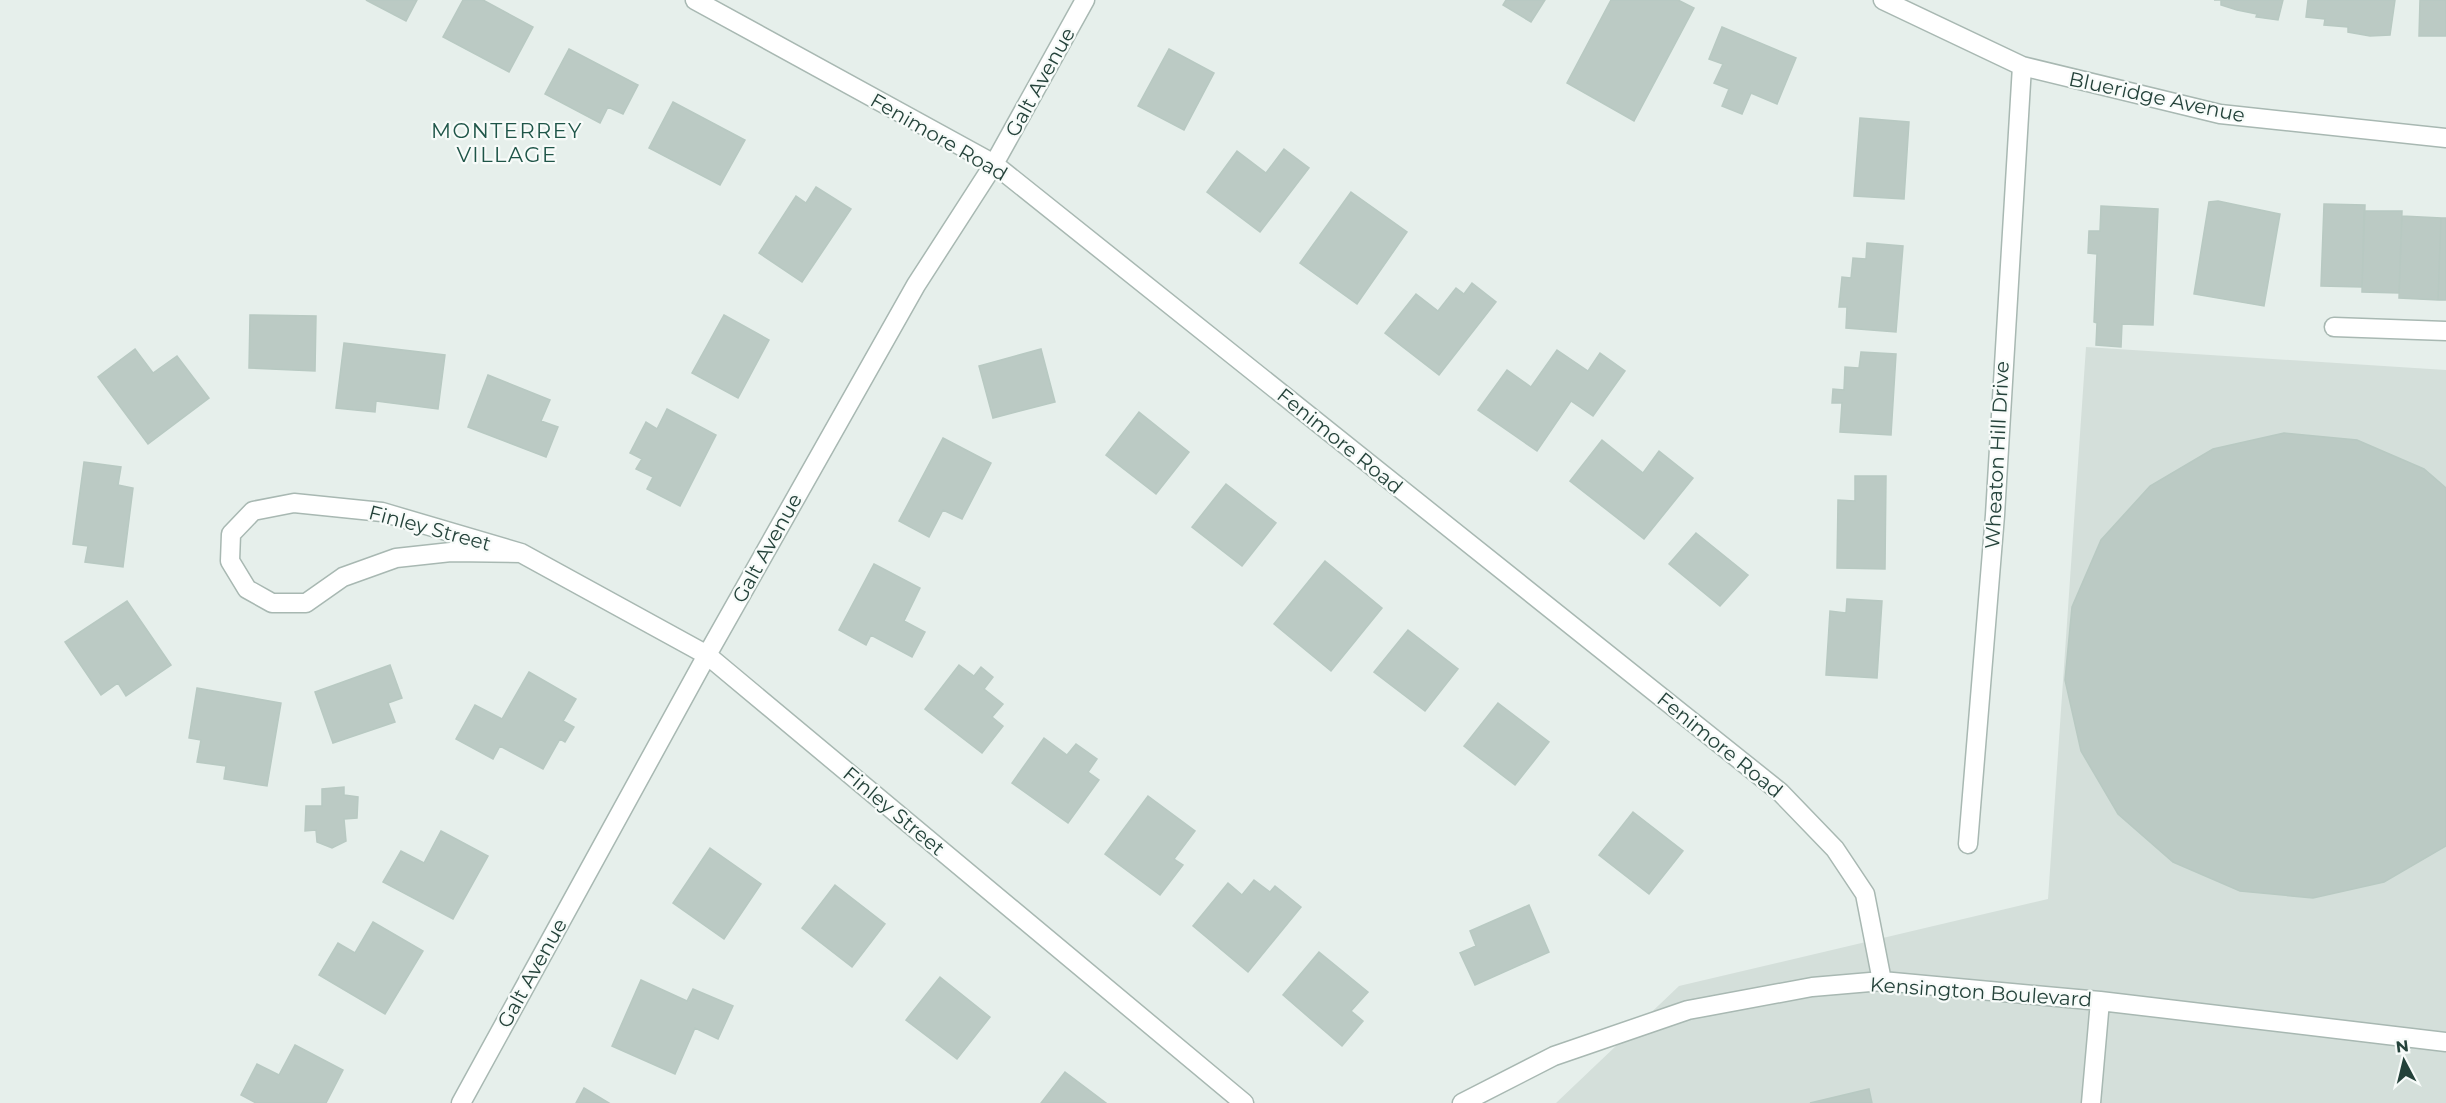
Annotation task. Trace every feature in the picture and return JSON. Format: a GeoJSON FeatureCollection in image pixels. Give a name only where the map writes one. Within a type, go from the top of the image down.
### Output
{"type":"FeatureCollection","features":[{"type":"Feature","properties":{"kind":"street","name":"Fenimore Road"},"geometry":{"type":"LineString","coordinates":[[695,0],[994,164],[1780,792],[1835,849],[1865,894],[1882,981]]}},
{"type":"Feature","properties":{"kind":"street","name":"Galt Avenue"},"geometry":{"type":"LineString","coordinates":[[461,1103],[707,655],[916,285],[994,164],[1085,0]]}},
{"type":"Feature","properties":{"kind":"street","name":"Blueridge Avenue"},"geometry":{"type":"LineString","coordinates":[[1883,0],[2022,66],[2220,114],[2446,138]]}},
{"type":"Feature","properties":{"kind":"street","name":"Wheaton Hill Drive"},"geometry":{"type":"LineString","coordinates":[[1968,844],[1995,515],[2022,66]]}},
{"type":"Feature","properties":{"kind":"street"},"geometry":{"type":"LineString","coordinates":[[2334,327],[2446,332]]}},
{"type":"Feature","properties":{"kind":"street","name":"Finley Street"},"geometry":{"type":"LineString","coordinates":[[521,553],[451,552],[396,558],[343,577],[306,603],[272,603],[247,589],[230,561],[231,534],[253,511],[294,503],[382,512],[521,553],[707,655],[1244,1103]]}},
{"type":"Feature","properties":{"kind":"street","name":"Kensington Boulevard"},"geometry":{"type":"LineString","coordinates":[[1462,1103],[1554,1056],[1688,1010],[1812,987],[1882,981],[2100,1001],[2446,1042]]}},
{"type":"Feature","properties":{"kind":"street"},"geometry":{"type":"LineString","coordinates":[[2091,1103],[2100,1001]]}},
{"type":"Feature","properties":{"kind":"shaded area"},"geometry":{"type":"Polygon","coordinates":[[[2086,347],[2446,370],[2446,1103],[1556,1103],[1679,986],[2048,899],[2086,347]]]}},
{"type":"Feature","properties":{"kind":"building"},"geometry":{"type":"Polygon","coordinates":[[[366,0],[417,0],[406,21],[366,0]]]}},
{"type":"Feature","properties":{"kind":"building"},"geometry":{"type":"Polygon","coordinates":[[[463,0],[483,0],[533,27],[509,72],[443,37],[463,0]]]}},
{"type":"Feature","properties":{"kind":"building"},"geometry":{"type":"Polygon","coordinates":[[[1506,0],[1545,0],[1531,22],[1503,5],[1506,0]]]}},
{"type":"Feature","properties":{"kind":"building"},"geometry":{"type":"Polygon","coordinates":[[[1611,0],[1678,0],[1694,8],[1634,121],[1567,83],[1611,0]]]}},
{"type":"Feature","properties":{"kind":"building"},"geometry":{"type":"Polygon","coordinates":[[[2221,0],[2283,0],[2278,20],[2256,17],[2257,14],[2221,5],[2221,0]]]}},
{"type":"Feature","properties":{"kind":"building"},"geometry":{"type":"Polygon","coordinates":[[[2308,0],[2395,0],[2390,35],[2370,36],[2348,32],[2348,27],[2324,25],[2325,19],[2306,17],[2308,0]]]}},
{"type":"Feature","properties":{"kind":"building"},"geometry":{"type":"Polygon","coordinates":[[[2420,0],[2446,0],[2446,36],[2419,36],[2420,0]]]}},
{"type":"Feature","properties":{"kind":"building"},"geometry":{"type":"Polygon","coordinates":[[[1722,27],[1796,58],[1777,104],[1751,93],[1742,114],[1722,106],[1729,89],[1714,83],[1723,64],[1709,59],[1722,27]]]}},
{"type":"Feature","properties":{"kind":"building"},"geometry":{"type":"Polygon","coordinates":[[[569,49],[638,85],[623,114],[608,107],[600,123],[545,94],[569,49]]]}},
{"type":"Feature","properties":{"kind":"building"},"geometry":{"type":"Polygon","coordinates":[[[1169,49],[1214,73],[1184,130],[1138,106],[1169,49]]]}},
{"type":"Feature","properties":{"kind":"building"},"geometry":{"type":"Polygon","coordinates":[[[673,102],[745,140],[720,185],[649,148],[673,102]]]}},
{"type":"Feature","properties":{"kind":"building"},"geometry":{"type":"Polygon","coordinates":[[[1860,118],[1909,122],[1904,199],[1854,196],[1860,118]]]}},
{"type":"Feature","properties":{"kind":"building"},"geometry":{"type":"Polygon","coordinates":[[[1284,149],[1309,168],[1260,232],[1207,192],[1237,151],[1266,173],[1284,149]]]}},
{"type":"Feature","properties":{"kind":"building"},"geometry":{"type":"Polygon","coordinates":[[[816,187],[851,209],[802,282],[759,253],[796,196],[806,203],[816,187]]]}},
{"type":"Feature","properties":{"kind":"building"},"geometry":{"type":"Polygon","coordinates":[[[1351,192],[1407,232],[1357,304],[1300,263],[1351,192]]]}},
{"type":"Feature","properties":{"kind":"building"},"geometry":{"type":"Polygon","coordinates":[[[2218,201],[2280,214],[2264,306],[2194,294],[2209,202],[2218,201]]]}},
{"type":"Feature","properties":{"kind":"building"},"geometry":{"type":"Polygon","coordinates":[[[2324,204],[2365,205],[2362,287],[2321,286],[2324,204]]]}},
{"type":"Feature","properties":{"kind":"building"},"geometry":{"type":"Polygon","coordinates":[[[2101,206],[2158,209],[2153,325],[2122,324],[2121,347],[2096,345],[2097,323],[2094,322],[2097,254],[2088,253],[2089,231],[2100,231],[2101,206]]]}},
{"type":"Feature","properties":{"kind":"building"},"geometry":{"type":"Polygon","coordinates":[[[2364,211],[2402,211],[2399,293],[2362,292],[2364,211]]]}},
{"type":"Feature","properties":{"kind":"building"},"geometry":{"type":"Polygon","coordinates":[[[2402,216],[2441,218],[2438,300],[2399,298],[2402,216]]]}},
{"type":"Feature","properties":{"kind":"building"},"geometry":{"type":"Polygon","coordinates":[[[2441,218],[2446,218],[2446,300],[2438,300],[2441,218]]]}},
{"type":"Feature","properties":{"kind":"building"},"geometry":{"type":"Polygon","coordinates":[[[1867,243],[1903,246],[1896,332],[1846,328],[1847,307],[1839,307],[1842,277],[1851,278],[1853,258],[1866,259],[1867,243]]]}},
{"type":"Feature","properties":{"kind":"building"},"geometry":{"type":"Polygon","coordinates":[[[1472,283],[1496,302],[1439,375],[1385,333],[1416,294],[1438,311],[1456,288],[1464,294],[1472,283]]]}},
{"type":"Feature","properties":{"kind":"building"},"geometry":{"type":"Polygon","coordinates":[[[250,315],[316,316],[315,371],[249,368],[250,315]]]}},
{"type":"Feature","properties":{"kind":"building"},"geometry":{"type":"Polygon","coordinates":[[[724,315],[769,340],[738,398],[692,373],[724,315]]]}},
{"type":"Feature","properties":{"kind":"building"},"geometry":{"type":"Polygon","coordinates":[[[344,343],[445,355],[438,409],[376,401],[375,412],[336,408],[344,343]]]}},
{"type":"Feature","properties":{"kind":"building"},"geometry":{"type":"Polygon","coordinates":[[[135,349],[153,373],[177,356],[209,398],[148,444],[98,377],[135,349]]]}},
{"type":"Feature","properties":{"kind":"building"},"geometry":{"type":"Polygon","coordinates":[[[1041,349],[1055,402],[993,418],[979,366],[1041,349]]]}},
{"type":"Feature","properties":{"kind":"building"},"geometry":{"type":"Polygon","coordinates":[[[1557,350],[1588,371],[1600,353],[1625,371],[1593,416],[1571,401],[1537,451],[1478,410],[1507,370],[1531,387],[1557,350]]]}},
{"type":"Feature","properties":{"kind":"building"},"geometry":{"type":"Polygon","coordinates":[[[1861,352],[1896,354],[1891,435],[1840,432],[1842,403],[1832,403],[1833,389],[1844,390],[1845,367],[1859,368],[1861,352]]]}},
{"type":"Feature","properties":{"kind":"building"},"geometry":{"type":"Polygon","coordinates":[[[488,375],[550,400],[541,421],[558,427],[546,457],[468,427],[488,375]]]}},
{"type":"Feature","properties":{"kind":"building"},"geometry":{"type":"Polygon","coordinates":[[[667,409],[716,435],[680,506],[647,489],[653,477],[636,469],[642,459],[630,453],[646,422],[657,429],[667,409]]]}},
{"type":"Feature","properties":{"kind":"building"},"geometry":{"type":"Polygon","coordinates":[[[1139,412],[1189,452],[1156,494],[1106,455],[1139,412]]]}},
{"type":"Feature","properties":{"kind":"building"},"geometry":{"type":"Polygon","coordinates":[[[2284,433],[2357,440],[2424,469],[2446,488],[2446,846],[2384,882],[2313,898],[2240,891],[2173,862],[2118,814],[2081,751],[2065,680],[2072,607],[2101,540],[2150,486],[2213,449],[2284,433]]]}},
{"type":"Feature","properties":{"kind":"building"},"geometry":{"type":"Polygon","coordinates":[[[943,438],[991,463],[962,519],[943,510],[929,537],[899,521],[943,438]]]}},
{"type":"Feature","properties":{"kind":"building"},"geometry":{"type":"Polygon","coordinates":[[[1602,440],[1643,473],[1659,451],[1693,478],[1644,539],[1570,481],[1602,440]]]}},
{"type":"Feature","properties":{"kind":"building"},"geometry":{"type":"Polygon","coordinates":[[[84,462],[121,467],[118,485],[133,488],[123,567],[85,562],[88,546],[73,544],[84,462]]]}},
{"type":"Feature","properties":{"kind":"building"},"geometry":{"type":"Polygon","coordinates":[[[1855,476],[1886,476],[1885,569],[1837,568],[1838,500],[1855,501],[1855,476]]]}},
{"type":"Feature","properties":{"kind":"building"},"geometry":{"type":"Polygon","coordinates":[[[1226,484],[1276,523],[1242,566],[1192,527],[1226,484]]]}},
{"type":"Feature","properties":{"kind":"building"},"geometry":{"type":"Polygon","coordinates":[[[1696,533],[1748,575],[1720,606],[1669,564],[1696,533]]]}},
{"type":"Feature","properties":{"kind":"building"},"geometry":{"type":"Polygon","coordinates":[[[1325,561],[1382,608],[1331,671],[1274,624],[1325,561]]]}},
{"type":"Feature","properties":{"kind":"building"},"geometry":{"type":"Polygon","coordinates":[[[874,564],[920,588],[904,621],[925,632],[912,657],[871,635],[866,645],[839,630],[874,564]]]}},
{"type":"Feature","properties":{"kind":"building"},"geometry":{"type":"Polygon","coordinates":[[[1847,599],[1882,601],[1877,678],[1826,675],[1830,611],[1846,613],[1847,599]]]}},
{"type":"Feature","properties":{"kind":"building"},"geometry":{"type":"Polygon","coordinates":[[[127,601],[171,665],[126,696],[118,683],[101,695],[65,642],[127,601]]]}},
{"type":"Feature","properties":{"kind":"building"},"geometry":{"type":"Polygon","coordinates":[[[1408,630],[1458,669],[1425,711],[1374,672],[1408,630]]]}},
{"type":"Feature","properties":{"kind":"building"},"geometry":{"type":"Polygon","coordinates":[[[390,665],[402,698],[388,703],[395,722],[333,743],[315,692],[390,665]]]}},
{"type":"Feature","properties":{"kind":"building"},"geometry":{"type":"Polygon","coordinates":[[[959,665],[974,676],[981,667],[993,677],[984,689],[1003,704],[992,717],[1003,726],[982,753],[925,709],[959,665]]]}},
{"type":"Feature","properties":{"kind":"building"},"geometry":{"type":"Polygon","coordinates":[[[529,672],[576,699],[563,721],[574,727],[565,742],[560,739],[543,769],[500,746],[493,759],[456,739],[475,705],[502,719],[529,672]]]}},
{"type":"Feature","properties":{"kind":"building"},"geometry":{"type":"Polygon","coordinates":[[[197,688],[281,703],[267,786],[224,779],[226,766],[197,762],[201,740],[189,738],[197,688]]]}},
{"type":"Feature","properties":{"kind":"building"},"geometry":{"type":"Polygon","coordinates":[[[1498,703],[1549,742],[1515,785],[1464,746],[1498,703]]]}},
{"type":"Feature","properties":{"kind":"building"},"geometry":{"type":"Polygon","coordinates":[[[1044,738],[1067,755],[1076,744],[1097,759],[1088,772],[1099,780],[1068,823],[1012,783],[1044,738]]]}},
{"type":"Feature","properties":{"kind":"building"},"geometry":{"type":"Polygon","coordinates":[[[344,787],[344,795],[358,797],[357,818],[344,819],[346,841],[332,848],[317,842],[316,830],[305,831],[306,806],[322,806],[322,789],[344,787]]]}},
{"type":"Feature","properties":{"kind":"building"},"geometry":{"type":"Polygon","coordinates":[[[1148,796],[1195,831],[1174,859],[1183,865],[1160,895],[1105,854],[1148,796]]]}},
{"type":"Feature","properties":{"kind":"building"},"geometry":{"type":"Polygon","coordinates":[[[1633,812],[1683,851],[1649,894],[1599,855],[1633,812]]]}},
{"type":"Feature","properties":{"kind":"building"},"geometry":{"type":"Polygon","coordinates":[[[441,831],[488,856],[453,919],[383,882],[401,851],[424,863],[441,831]]]}},
{"type":"Feature","properties":{"kind":"building"},"geometry":{"type":"Polygon","coordinates":[[[710,848],[761,884],[724,939],[673,903],[710,848]]]}},
{"type":"Feature","properties":{"kind":"building"},"geometry":{"type":"Polygon","coordinates":[[[1254,880],[1270,892],[1275,886],[1301,907],[1248,972],[1193,926],[1228,883],[1242,895],[1254,880]]]}},
{"type":"Feature","properties":{"kind":"building"},"geometry":{"type":"Polygon","coordinates":[[[835,885],[885,924],[852,967],[802,928],[835,885]]]}},
{"type":"Feature","properties":{"kind":"building"},"geometry":{"type":"Polygon","coordinates":[[[1529,905],[1549,952],[1475,985],[1460,953],[1476,946],[1470,931],[1529,905]]]}},
{"type":"Feature","properties":{"kind":"building"},"geometry":{"type":"Polygon","coordinates":[[[373,922],[423,951],[385,1014],[319,975],[338,943],[355,953],[373,922]]]}},
{"type":"Feature","properties":{"kind":"building"},"geometry":{"type":"Polygon","coordinates":[[[1319,952],[1368,992],[1351,1011],[1363,1021],[1342,1046],[1283,995],[1319,952]]]}},
{"type":"Feature","properties":{"kind":"building"},"geometry":{"type":"Polygon","coordinates":[[[940,977],[990,1017],[957,1059],[906,1020],[940,977]]]}},
{"type":"Feature","properties":{"kind":"building"},"geometry":{"type":"Polygon","coordinates":[[[641,980],[687,1001],[693,989],[733,1006],[718,1039],[695,1028],[675,1074],[612,1046],[641,980]]]}},
{"type":"Feature","properties":{"kind":"building"},"geometry":{"type":"Polygon","coordinates":[[[295,1045],[343,1070],[326,1103],[256,1103],[241,1095],[257,1064],[279,1075],[295,1045]]]}},
{"type":"Feature","properties":{"kind":"building"},"geometry":{"type":"Polygon","coordinates":[[[1065,1072],[1106,1103],[1041,1103],[1065,1072]]]}},
{"type":"Feature","properties":{"kind":"building"},"geometry":{"type":"Polygon","coordinates":[[[584,1088],[609,1103],[576,1103],[584,1088]]]}},
{"type":"Feature","properties":{"kind":"building"},"geometry":{"type":"Polygon","coordinates":[[[1869,1089],[1872,1103],[1810,1103],[1869,1089]]]}},
{"type":"Feature","properties":{"kind":"district","name":"MONTERREY VILLAGE"},"geometry":{"type":"Point","coordinates":[507,143]}}]}
